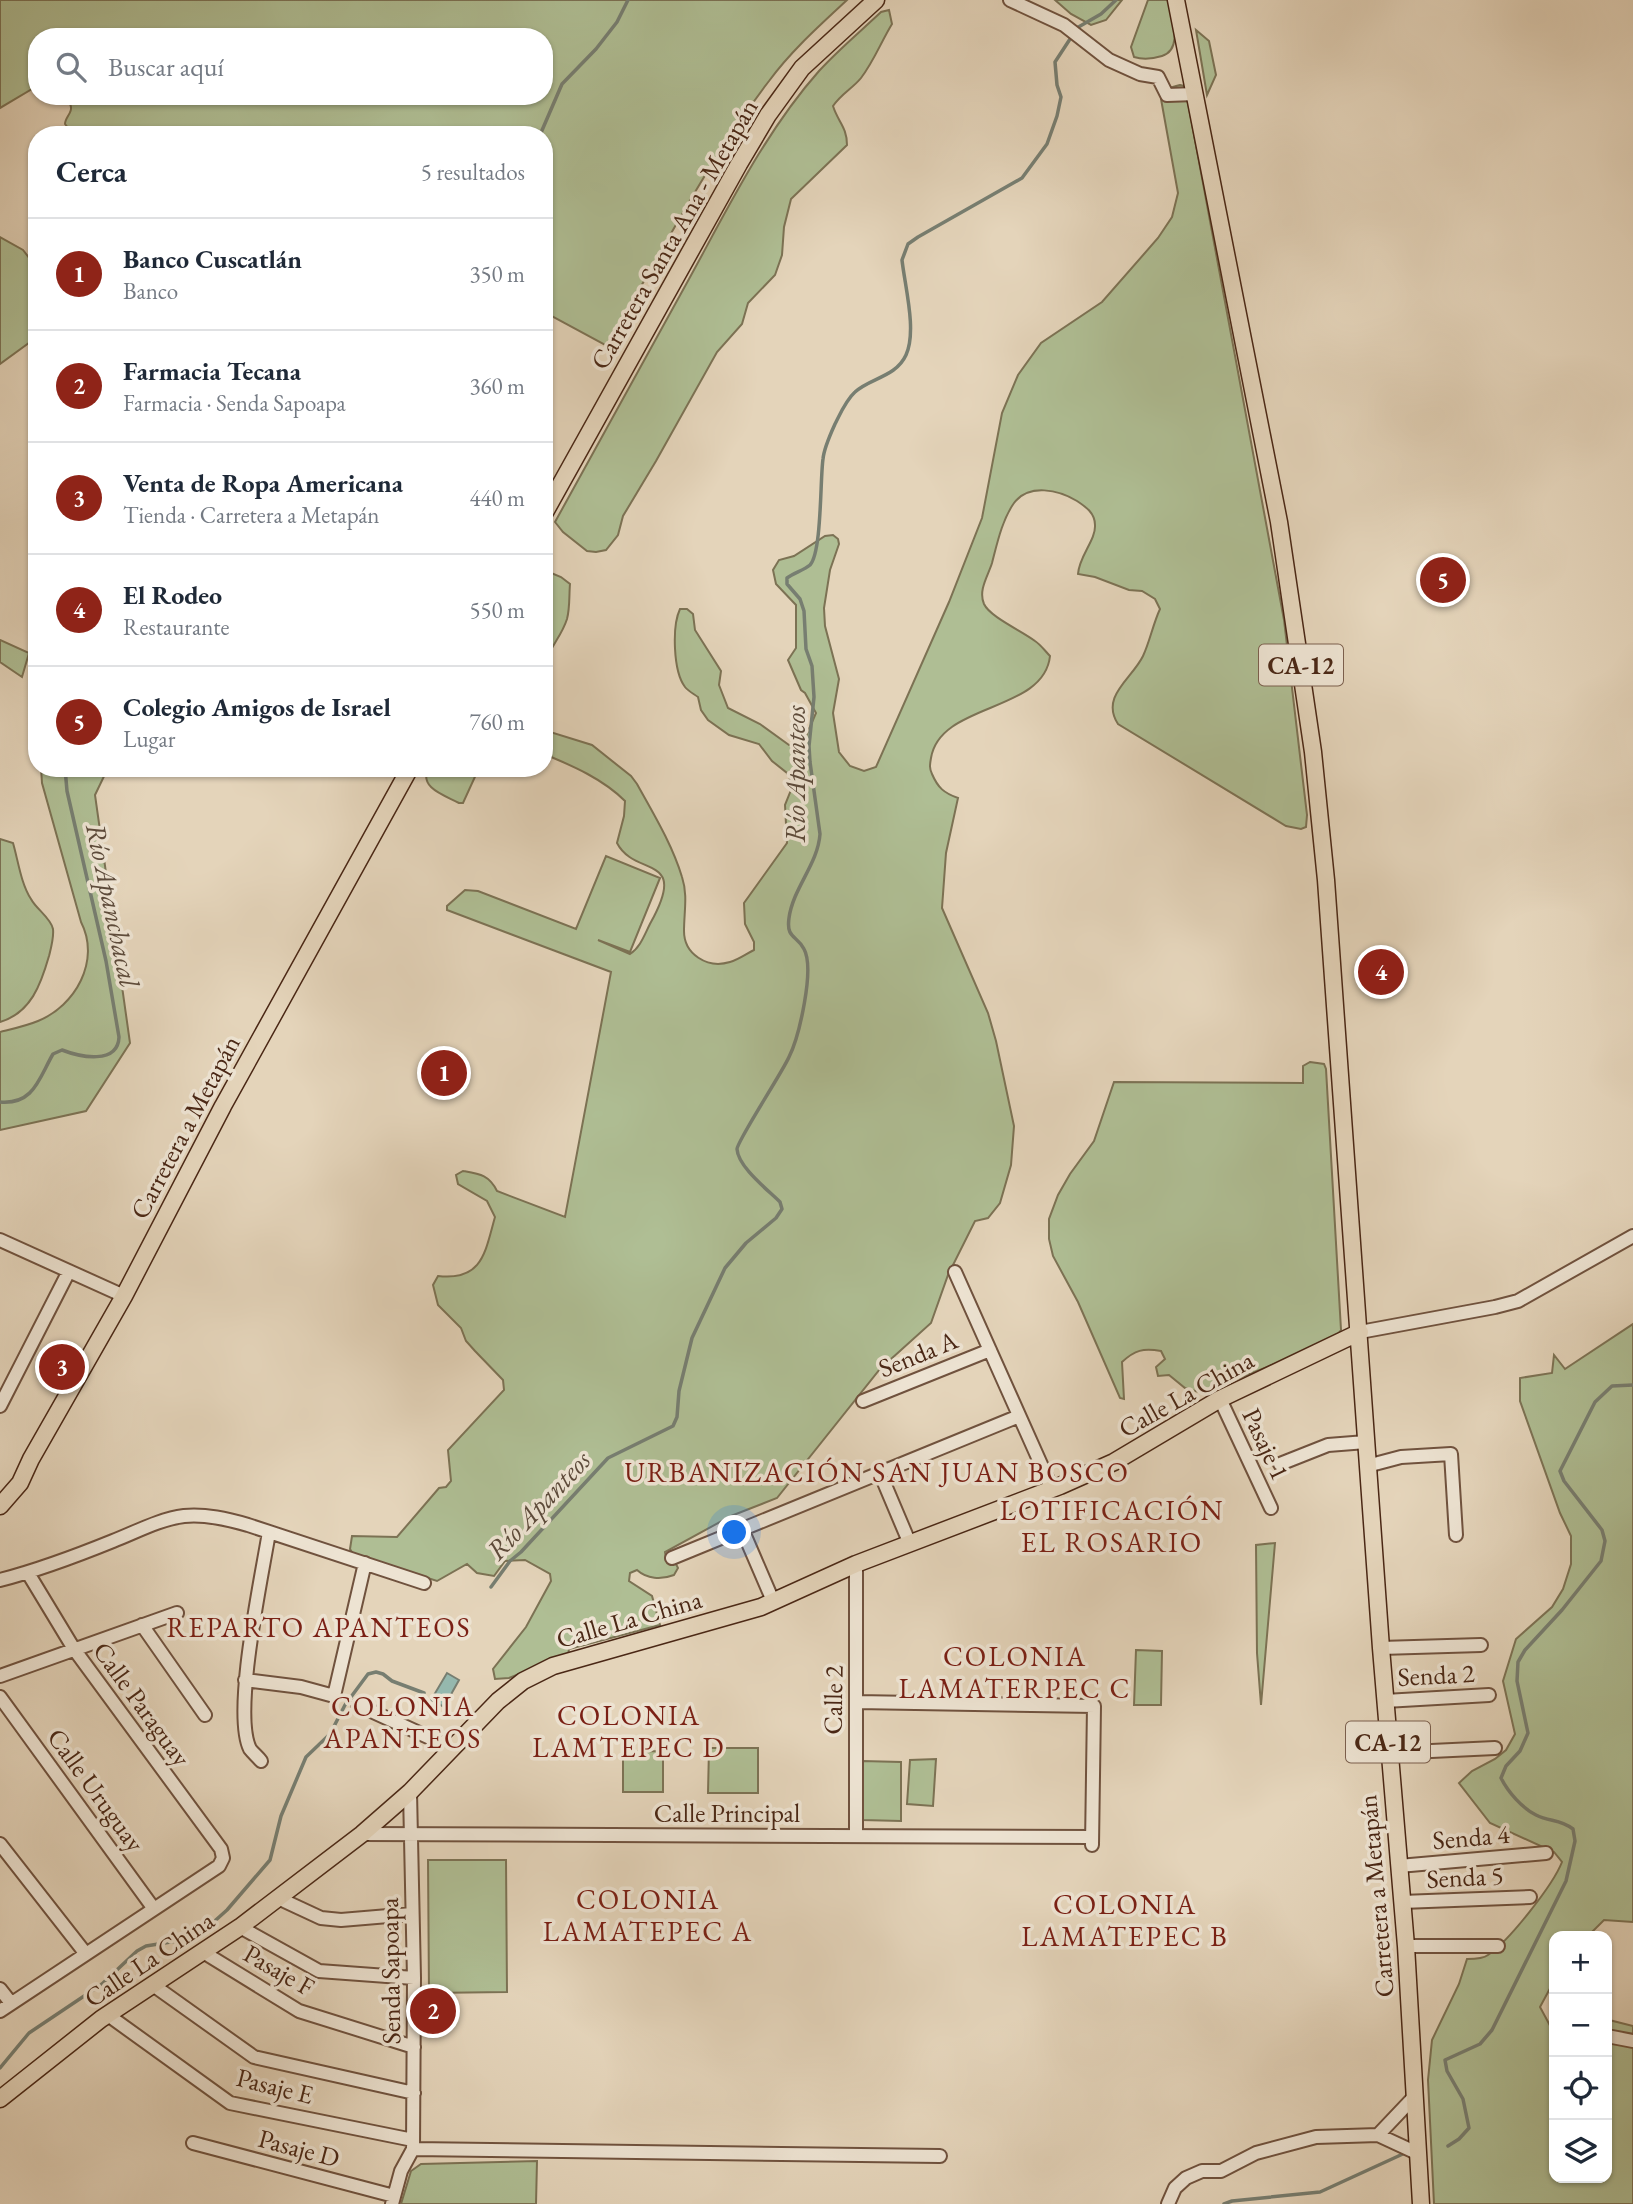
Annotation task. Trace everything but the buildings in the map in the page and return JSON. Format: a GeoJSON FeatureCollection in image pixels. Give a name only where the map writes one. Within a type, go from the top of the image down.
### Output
{"type":"FeatureCollection","features":[{"type":"Feature","properties":{"kind":"main road","name":"Carretera Santa Ana - Metapán"},"geometry":{"type":"LineString","coordinates":[[553,498],[738,164],[768,115],[802,68],[876,0]]}},
{"type":"Feature","properties":{"kind":"main road","name":"CA-12"},"geometry":{"type":"LineString","coordinates":[[1177,2],[1279,522],[1313,751],[1325,866],[1360,1332]]}},
{"type":"Feature","properties":{"kind":"main road","name":"Carretera a Metapán"},"geometry":{"type":"LineString","coordinates":[[0,1506],[20,1483],[124,1296],[211,1128],[405,777]]}},
{"type":"Feature","properties":{"kind":"main road","name":"Calle La China"},"geometry":{"type":"LineString","coordinates":[[0,2099],[108,2015],[240,1927],[362,1834],[410,1792],[515,1688],[553,1665],[773,1601],[856,1564],[1052,1489],[1114,1462],[1220,1399],[1360,1332]]}},
{"type":"Feature","properties":{"kind":"main road","name":"Carretera a Metapán"},"geometry":{"type":"LineString","coordinates":[[1360,1332],[1367,1466],[1406,1946],[1421,2204]]}},
{"type":"Feature","properties":{"kind":"street"},"geometry":{"type":"LineString","coordinates":[[1010,0],[1064,25],[1109,60],[1140,74],[1158,78],[1167,95],[1195,94]]}},
{"type":"Feature","properties":{"kind":"street"},"geometry":{"type":"LineString","coordinates":[[1360,1332],[1518,1301],[1633,1236]]}},
{"type":"Feature","properties":{"kind":"street"},"geometry":{"type":"LineString","coordinates":[[0,1240],[124,1296]]}},
{"type":"Feature","properties":{"kind":"street"},"geometry":{"type":"LineString","coordinates":[[0,1406],[69,1271]]}},
{"type":"Feature","properties":{"kind":"street"},"geometry":{"type":"LineString","coordinates":[[956,1272],[1052,1489]]}},
{"type":"Feature","properties":{"kind":"street","name":"Senda A"},"geometry":{"type":"LineString","coordinates":[[863,1401],[990,1350]]}},
{"type":"Feature","properties":{"kind":"street","name":"Pasaje 1"},"geometry":{"type":"LineString","coordinates":[[1220,1399],[1271,1508]]}},
{"type":"Feature","properties":{"kind":"street"},"geometry":{"type":"LineString","coordinates":[[672,1558],[1019,1416]]}},
{"type":"Feature","properties":{"kind":"street"},"geometry":{"type":"LineString","coordinates":[[1280,1464],[1328,1445],[1366,1441]]}},
{"type":"Feature","properties":{"kind":"street"},"geometry":{"type":"LineString","coordinates":[[1367,1466],[1401,1457],[1451,1454],[1456,1535]]}},
{"type":"Feature","properties":{"kind":"street"},"geometry":{"type":"LineString","coordinates":[[880,1473],[910,1544]]}},
{"type":"Feature","properties":{"kind":"street"},"geometry":{"type":"LineString","coordinates":[[0,1580],[28,1573],[174,1518],[223,1518],[424,1583]]}},
{"type":"Feature","properties":{"kind":"street"},"geometry":{"type":"LineString","coordinates":[[742,1529],[773,1601]]}},
{"type":"Feature","properties":{"kind":"street"},"geometry":{"type":"LineString","coordinates":[[261,1761],[250,1749],[245,1729],[245,1680],[269,1532]]}},
{"type":"Feature","properties":{"kind":"street"},"geometry":{"type":"LineString","coordinates":[[245,1680],[301,1687],[334,1696],[365,1563]]}},
{"type":"Feature","properties":{"kind":"street","name":"Calle 2"},"geometry":{"type":"LineString","coordinates":[[856,1564],[856,1836]]}},
{"type":"Feature","properties":{"kind":"street","name":"Calle Paraguay"},"geometry":{"type":"LineString","coordinates":[[28,1573],[74,1649],[221,1849],[223,1858],[219,1866],[154,1909]]}},
{"type":"Feature","properties":{"kind":"street"},"geometry":{"type":"LineString","coordinates":[[0,1676],[177,1613]]}},
{"type":"Feature","properties":{"kind":"street"},"geometry":{"type":"LineString","coordinates":[[142,1625],[205,1715]]}},
{"type":"Feature","properties":{"kind":"street"},"geometry":{"type":"LineString","coordinates":[[1381,1648],[1481,1645]]}},
{"type":"Feature","properties":{"kind":"street","name":"Senda 2"},"geometry":{"type":"LineString","coordinates":[[1385,1701],[1489,1695]]}},
{"type":"Feature","properties":{"kind":"street","name":"Calle Uruguay"},"geometry":{"type":"LineString","coordinates":[[0,1697],[154,1909]]}},
{"type":"Feature","properties":{"kind":"street","name":"Calle Principal"},"geometry":{"type":"LineString","coordinates":[[362,1834],[856,1836],[1092,1841],[1094,1706],[857,1702]]}},
{"type":"Feature","properties":{"kind":"street"},"geometry":{"type":"LineString","coordinates":[[358,1705],[452,1748]]}},
{"type":"Feature","properties":{"kind":"street"},"geometry":{"type":"LineString","coordinates":[[1389,1753],[1495,1748]]}},
{"type":"Feature","properties":{"kind":"street","name":"Senda Sapoapa"},"geometry":{"type":"LineString","coordinates":[[410,1792],[414,2145]]}},
{"type":"Feature","properties":{"kind":"street"},"geometry":{"type":"LineString","coordinates":[[0,1844],[86,1954]]}},
{"type":"Feature","properties":{"kind":"street","name":"Senda 4"},"geometry":{"type":"LineString","coordinates":[[1399,1866],[1546,1853]]}},
{"type":"Feature","properties":{"kind":"street","name":"Senda 5"},"geometry":{"type":"LineString","coordinates":[[1402,1902],[1530,1896]]}},
{"type":"Feature","properties":{"kind":"street"},"geometry":{"type":"LineString","coordinates":[[278,1898],[321,1918],[341,1920],[412,1914]]}},
{"type":"Feature","properties":{"kind":"street"},"geometry":{"type":"LineString","coordinates":[[0,2011],[154,1909]]}},
{"type":"Feature","properties":{"kind":"street"},"geometry":{"type":"LineString","coordinates":[[240,1927],[319,1971],[414,1978]]}},
{"type":"Feature","properties":{"kind":"street"},"geometry":{"type":"LineString","coordinates":[[1406,1946],[1498,1946]]}},
{"type":"Feature","properties":{"kind":"street","name":"Pasaje F"},"geometry":{"type":"LineString","coordinates":[[203,1952],[299,2011],[414,2047]]}},
{"type":"Feature","properties":{"kind":"street"},"geometry":{"type":"LineString","coordinates":[[153,1985],[254,2057],[414,2093]]}},
{"type":"Feature","properties":{"kind":"street"},"geometry":{"type":"LineString","coordinates":[[0,1989],[11,2003]]}},
{"type":"Feature","properties":{"kind":"street","name":"Pasaje E"},"geometry":{"type":"LineString","coordinates":[[108,2015],[230,2103],[414,2145],[940,2156]]}},
{"type":"Feature","properties":{"kind":"street"},"geometry":{"type":"LineString","coordinates":[[1612,2037],[1633,2041]]}},
{"type":"Feature","properties":{"kind":"street"},"geometry":{"type":"LineString","coordinates":[[1378,2136],[1415,2096]]}},
{"type":"Feature","properties":{"kind":"street"},"geometry":{"type":"LineString","coordinates":[[1167,2204],[1175,2188],[1186,2178],[1202,2171],[1222,2171],[1256,2153],[1316,2137],[1378,2136],[1419,2154]]}},
{"type":"Feature","properties":{"kind":"street","name":"Pasaje D"},"geometry":{"type":"LineString","coordinates":[[193,2143],[393,2200]]}},
{"type":"Feature","properties":{"kind":"street"},"geometry":{"type":"LineString","coordinates":[[393,2200],[401,2171],[414,2145]]}},
{"type":"Feature","properties":{"kind":"green space"},"geometry":{"type":"Polygon","coordinates":[[[0,0],[847,0],[787,59],[746,112],[704,177],[607,346],[553,317],[553,126],[65,124],[71,110],[70,105],[553,105],[553,28],[28,28],[28,91],[0,108],[0,0]]]}},
{"type":"Feature","properties":{"kind":"green space"},"geometry":{"type":"Polygon","coordinates":[[[1055,0],[1122,0],[1106,20],[1091,25],[1071,14],[1055,0]]]}},
{"type":"Feature","properties":{"kind":"green space"},"geometry":{"type":"Polygon","coordinates":[[[1148,0],[1169,0],[1174,40],[1169,52],[1155,58],[1141,59],[1134,57],[1131,47],[1148,0]]]}},
{"type":"Feature","properties":{"kind":"green space"},"geometry":{"type":"Polygon","coordinates":[[[889,10],[892,24],[870,65],[858,82],[833,106],[844,129],[847,145],[791,199],[784,227],[782,255],[775,275],[748,303],[742,324],[717,352],[623,516],[618,535],[606,550],[587,551],[555,522],[733,198],[781,119],[819,71],[881,12],[889,10]]]}},
{"type":"Feature","properties":{"kind":"green space"},"geometry":{"type":"Polygon","coordinates":[[[1196,30],[1209,41],[1216,75],[1207,95],[1196,30]]]}},
{"type":"Feature","properties":{"kind":"green space"},"geometry":{"type":"Polygon","coordinates":[[[1185,86],[1284,620],[1307,815],[1306,827],[1301,829],[1286,826],[1118,724],[1113,714],[1115,696],[1143,656],[1160,609],[1155,599],[1142,591],[1129,590],[1095,577],[1078,574],[1095,531],[1093,517],[1084,506],[1070,497],[1044,490],[1020,497],[1003,524],[984,583],[982,599],[987,609],[1037,643],[1050,656],[1044,674],[1030,688],[1012,699],[953,726],[938,740],[930,766],[939,786],[958,798],[946,853],[942,908],[988,1013],[1014,1126],[1011,1165],[1000,1203],[988,1218],[975,1221],[948,1275],[931,1323],[880,1369],[777,1498],[731,1516],[665,1552],[666,1558],[675,1562],[678,1568],[674,1575],[659,1578],[650,1577],[637,1570],[630,1573],[629,1581],[652,1596],[660,1625],[569,1649],[568,1655],[509,1678],[495,1679],[493,1669],[526,1627],[551,1581],[550,1574],[525,1560],[505,1561],[494,1576],[477,1573],[467,1564],[437,1581],[353,1554],[350,1549],[352,1536],[397,1537],[439,1488],[446,1487],[451,1481],[448,1450],[504,1390],[503,1380],[466,1341],[461,1328],[438,1305],[433,1285],[438,1276],[464,1274],[473,1269],[484,1252],[495,1217],[487,1201],[458,1184],[456,1175],[463,1171],[479,1174],[487,1178],[497,1191],[565,1217],[611,972],[447,910],[447,906],[465,890],[478,891],[576,929],[606,856],[660,878],[630,952],[598,940],[630,954],[642,940],[661,900],[664,885],[662,876],[625,854],[617,843],[625,801],[577,768],[553,758],[553,733],[592,745],[631,776],[637,784],[668,841],[682,877],[685,939],[692,953],[705,961],[721,964],[736,960],[754,950],[754,942],[745,924],[744,903],[787,843],[785,805],[793,785],[787,773],[772,761],[759,744],[729,735],[708,720],[701,710],[698,697],[685,687],[678,670],[675,648],[680,609],[687,609],[693,614],[695,630],[721,671],[719,685],[728,708],[760,724],[789,745],[803,743],[816,713],[801,690],[788,660],[796,648],[796,605],[776,584],[773,570],[779,560],[794,556],[825,536],[833,535],[838,539],[824,608],[825,626],[839,679],[833,713],[839,752],[850,766],[864,771],[876,767],[949,602],[982,518],[1002,413],[1018,375],[1041,343],[1102,302],[1158,238],[1172,217],[1178,193],[1161,99],[1168,89],[1185,86]]]}},
{"type":"Feature","properties":{"kind":"green space"},"geometry":{"type":"Polygon","coordinates":[[[0,237],[23,250],[28,256],[28,344],[0,364],[0,237]]]}},
{"type":"Feature","properties":{"kind":"green space"},"geometry":{"type":"Polygon","coordinates":[[[553,574],[570,584],[567,619],[553,647],[553,574]]]}},
{"type":"Feature","properties":{"kind":"green space"},"geometry":{"type":"Polygon","coordinates":[[[0,640],[28,653],[22,677],[0,662],[0,640]]]}},
{"type":"Feature","properties":{"kind":"green space"},"geometry":{"type":"Polygon","coordinates":[[[42,777],[104,777],[95,795],[130,1043],[86,1111],[0,1130],[0,1032],[38,1021],[63,1005],[81,981],[88,952],[42,777]]]}},
{"type":"Feature","properties":{"kind":"green space"},"geometry":{"type":"Polygon","coordinates":[[[426,777],[475,777],[463,803],[440,794],[426,777]]]}},
{"type":"Feature","properties":{"kind":"green space"},"geometry":{"type":"Polygon","coordinates":[[[0,839],[13,843],[28,893],[52,925],[53,932],[46,967],[33,996],[20,1012],[0,1022],[0,839]]]}},
{"type":"Feature","properties":{"kind":"green space"},"geometry":{"type":"Polygon","coordinates":[[[1310,1062],[1324,1064],[1326,1069],[1341,1330],[1337,1335],[1282,1361],[1202,1393],[1185,1388],[1169,1375],[1158,1376],[1156,1367],[1165,1359],[1161,1351],[1140,1351],[1122,1362],[1124,1399],[1120,1398],[1078,1302],[1053,1256],[1049,1239],[1049,1219],[1058,1195],[1094,1141],[1114,1082],[1303,1083],[1303,1066],[1310,1062]]]}},
{"type":"Feature","properties":{"kind":"green space"},"geometry":{"type":"Polygon","coordinates":[[[1633,1324],[1633,1922],[1604,1920],[1593,1931],[1549,1931],[1549,1990],[1540,2007],[1549,2024],[1549,2183],[1612,2183],[1612,2021],[1633,2026],[1633,2204],[1434,2204],[1428,2080],[1432,2040],[1459,1984],[1467,1959],[1486,1956],[1507,1938],[1540,1898],[1562,1862],[1554,1852],[1490,1823],[1459,1783],[1472,1771],[1506,1750],[1515,1734],[1503,1681],[1516,1639],[1552,1607],[1563,1589],[1571,1564],[1571,1536],[1560,1513],[1520,1401],[1520,1378],[1552,1373],[1554,1355],[1565,1369],[1633,1324]]]}},
{"type":"Feature","properties":{"kind":"green space"},"geometry":{"type":"Polygon","coordinates":[[[1275,1543],[1261,1705],[1257,1653],[1256,1545],[1275,1543]]]}},
{"type":"Feature","properties":{"kind":"green space"},"geometry":{"type":"Polygon","coordinates":[[[1136,1650],[1162,1651],[1161,1705],[1134,1705],[1136,1650]]]}},
{"type":"Feature","properties":{"kind":"green space"},"geometry":{"type":"Polygon","coordinates":[[[709,1748],[758,1748],[758,1793],[708,1793],[709,1748]]]}},
{"type":"Feature","properties":{"kind":"green space"},"geometry":{"type":"Polygon","coordinates":[[[663,1751],[663,1792],[623,1792],[623,1752],[663,1751]]]}},
{"type":"Feature","properties":{"kind":"green space"},"geometry":{"type":"Polygon","coordinates":[[[936,1759],[933,1806],[907,1804],[910,1760],[936,1759]]]}},
{"type":"Feature","properties":{"kind":"green space"},"geometry":{"type":"Polygon","coordinates":[[[862,1761],[901,1762],[901,1821],[862,1820],[862,1761]]]}},
{"type":"Feature","properties":{"kind":"green space"},"geometry":{"type":"Polygon","coordinates":[[[428,1860],[506,1860],[507,1992],[429,1993],[428,1860]]]}},
{"type":"Feature","properties":{"kind":"green space"},"geometry":{"type":"Polygon","coordinates":[[[537,2161],[536,2204],[401,2204],[411,2171],[421,2164],[537,2161]]]}},
{"type":"Feature","properties":{"kind":"water"},"geometry":{"type":"Polygon","coordinates":[[[447,1673],[459,1680],[444,1707],[431,1700],[447,1673]]]}},
{"type":"Feature","properties":{"kind":"waterway","name":"Río Apanchacal"},"geometry":{"type":"LineString","coordinates":[[553,105],[562,84],[596,49],[617,22],[628,0]]}},
{"type":"Feature","properties":{"kind":"waterway","name":"Río Apanteos"},"geometry":{"type":"LineString","coordinates":[[1075,29],[1101,14],[1116,0]]}},
{"type":"Feature","properties":{"kind":"waterway","name":"Río Apanteos"},"geometry":{"type":"LineString","coordinates":[[491,1587],[510,1561],[608,1458],[673,1426],[692,1338],[725,1268],[746,1243],[776,1218],[782,1209],[780,1202],[748,1171],[737,1149],[789,1057],[797,1035],[807,987],[807,959],[804,949],[788,925],[791,907],[815,856],[820,834],[809,746],[814,697],[812,666],[806,649],[804,611],[800,599],[787,584],[787,578],[810,565],[814,558],[819,531],[824,455],[841,412],[855,392],[896,368],[906,355],[910,322],[902,260],[908,244],[1022,178],[1047,144],[1057,116],[1061,97],[1055,62],[1072,36]]}},
{"type":"Feature","properties":{"kind":"waterway","name":"Río Apanchacal"},"geometry":{"type":"LineString","coordinates":[[544,126],[553,105]]}},
{"type":"Feature","properties":{"kind":"waterway","name":"Río Apanchacal"},"geometry":{"type":"LineString","coordinates":[[0,1102],[11,1102],[28,1094],[39,1081],[53,1054],[62,1050],[78,1055],[105,1055],[117,1046],[119,1037],[106,961],[66,777]]}},
{"type":"Feature","properties":{"kind":"waterway"},"geometry":{"type":"LineString","coordinates":[[1448,2146],[1469,2128],[1463,2099],[1447,2071],[1445,2060],[1480,2044],[1492,2030],[1566,1881],[1575,1841],[1573,1829],[1531,1812],[1507,1789],[1501,1778],[1506,1766],[1520,1751],[1528,1733],[1517,1681],[1518,1662],[1525,1650],[1562,1610],[1601,1561],[1605,1541],[1602,1530],[1564,1481],[1560,1471],[1595,1402],[1612,1386],[1633,1385]]}},
{"type":"Feature","properties":{"kind":"waterway","name":"Río Apanteos"},"geometry":{"type":"LineString","coordinates":[[0,2068],[29,2033],[102,1984],[137,1951],[146,1946],[189,1939],[227,1910],[270,1860],[281,1816],[306,1757],[330,1734],[345,1705],[368,1674],[383,1674],[392,1681],[424,1693]]}},
{"type":"Feature","properties":{"kind":"waterway"},"geometry":{"type":"LineString","coordinates":[[1224,2204],[1320,2192],[1405,2153]]}},
{"type":"Feature","properties":{"kind":"place","name":"Colegio Amigos de Israel"},"geometry":{"type":"Point","coordinates":[1443,580]}},
{"type":"Feature","properties":{"kind":"place","name":"El Rodeo"},"geometry":{"type":"Point","coordinates":[1381,972]}},
{"type":"Feature","properties":{"kind":"place","name":"Banco Cuscatlán"},"geometry":{"type":"Point","coordinates":[444,1073]}},
{"type":"Feature","properties":{"kind":"place","name":"Venta de Ropa Americana"},"geometry":{"type":"Point","coordinates":[62,1367]}},
{"type":"Feature","properties":{"kind":"place","name":"Farmacia Tecana"},"geometry":{"type":"Point","coordinates":[433,2011]}},
{"type":"Feature","properties":{"kind":"district","name":"URBANIZACIÓN SAN JUAN BOSCO"},"geometry":{"type":"Point","coordinates":[877,1472]}},
{"type":"Feature","properties":{"kind":"district","name":"LOTIFICACIÓN EL ROSARIO"},"geometry":{"type":"Point","coordinates":[1112,1526]}},
{"type":"Feature","properties":{"kind":"district","name":"REPARTO APANTEOS"},"geometry":{"type":"Point","coordinates":[319,1627]}},
{"type":"Feature","properties":{"kind":"district","name":"COLONIA LAMATERPEC C"},"geometry":{"type":"Point","coordinates":[1015,1672]}},
{"type":"Feature","properties":{"kind":"district","name":"COLONIA APANTEOS"},"geometry":{"type":"Point","coordinates":[403,1722]}},
{"type":"Feature","properties":{"kind":"district","name":"COLONIA LAMTEPEC D"},"geometry":{"type":"Point","coordinates":[629,1731]}},
{"type":"Feature","properties":{"kind":"district","name":"COLONIA LAMATEPEC A"},"geometry":{"type":"Point","coordinates":[648,1915]}},
{"type":"Feature","properties":{"kind":"district","name":"COLONIA LAMATEPEC B"},"geometry":{"type":"Point","coordinates":[1125,1920]}}]}
